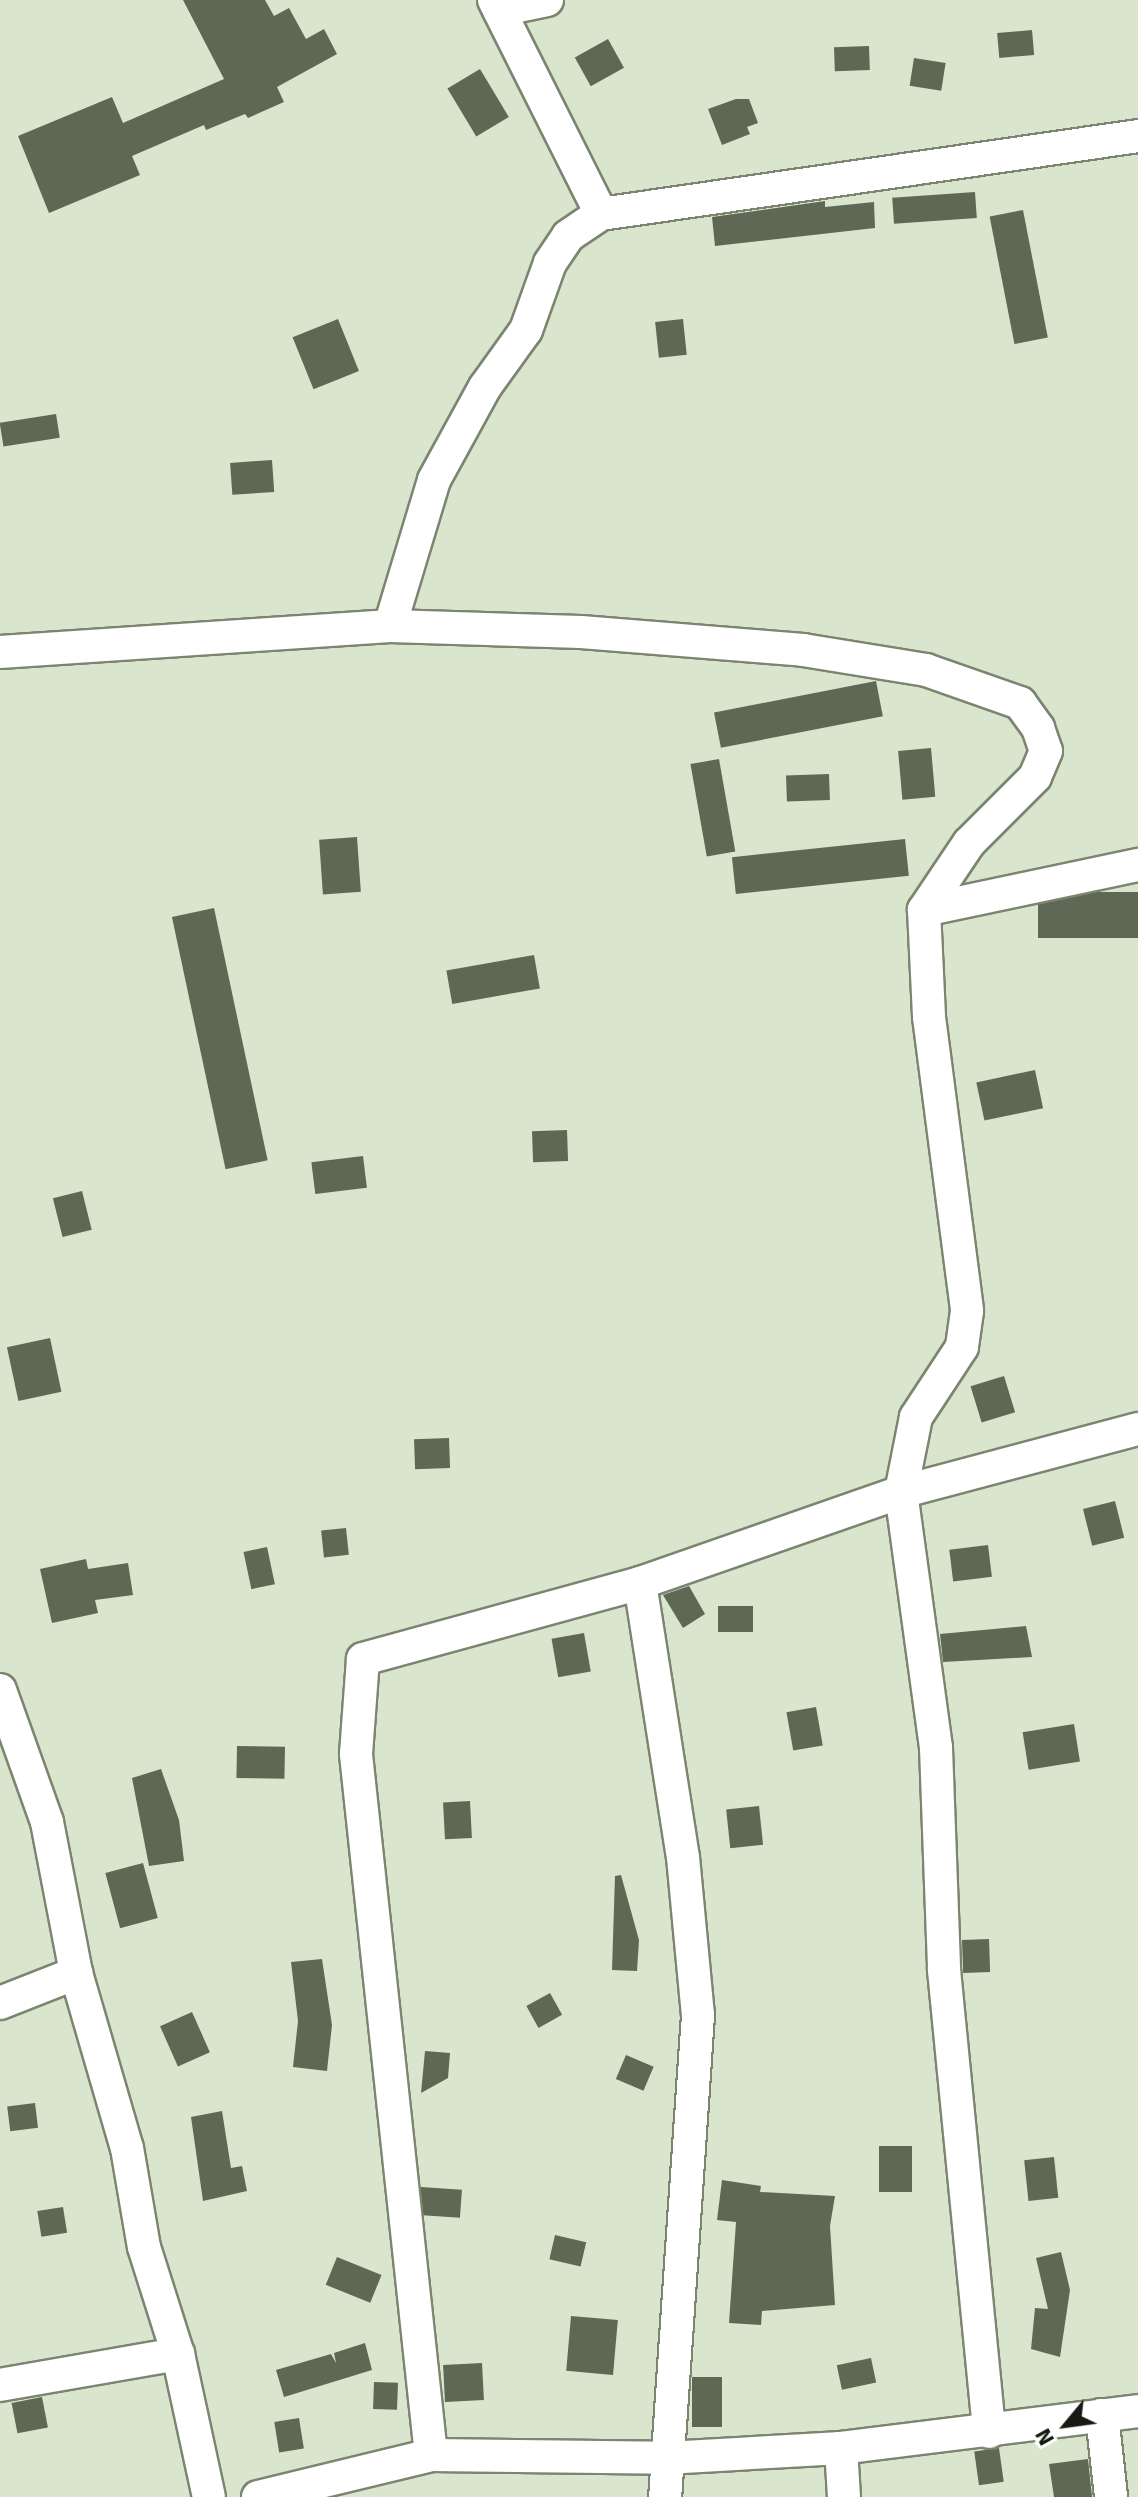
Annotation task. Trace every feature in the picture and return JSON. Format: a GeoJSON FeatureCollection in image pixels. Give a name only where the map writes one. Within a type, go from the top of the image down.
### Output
{"type":"FeatureCollection","features":[{"type":"Feature","properties":{"kind":"street"},"geometry":{"type":"LineString","coordinates":[[547,0],[496,5],[601,214]]}},
{"type":"Feature","properties":{"kind":"street"},"geometry":{"type":"LineString","coordinates":[[390,626],[434,480],[485,387],[526,330],[550,263],[568,236],[601,214],[1138,136]]}},
{"type":"Feature","properties":{"kind":"street"},"geometry":{"type":"LineString","coordinates":[[0,652],[390,626],[581,632],[803,650],[926,670],[1020,703],[1046,751],[1035,777],[969,843],[924,910],[929,1017],[967,1311],[962,1347],[916,1417],[901,1492],[936,1748],[944,1970],[989,2432]]}},
{"type":"Feature","properties":{"kind":"street"},"geometry":{"type":"LineString","coordinates":[[924,910],[1138,865]]}},
{"type":"Feature","properties":{"kind":"street"},"geometry":{"type":"LineString","coordinates":[[431,2455],[356,1754],[363,1659],[640,1583],[901,1492],[1138,1429]]}},
{"type":"Feature","properties":{"kind":"street"},"geometry":{"type":"LineString","coordinates":[[640,1583],[683,1857],[698,2015],[665,2497]]}},
{"type":"Feature","properties":{"kind":"street"},"geometry":{"type":"LineString","coordinates":[[0,1690],[47,1822],[76,1973],[127,2148],[144,2247],[178,2354],[209,2497]]}},
{"type":"Feature","properties":{"kind":"street"},"geometry":{"type":"LineString","coordinates":[[0,2003],[76,1973]]}},
{"type":"Feature","properties":{"kind":"street"},"geometry":{"type":"LineString","coordinates":[[0,2385],[178,2354]]}},
{"type":"Feature","properties":{"kind":"street"},"geometry":{"type":"LineString","coordinates":[[258,2497],[431,2455],[666,2458],[841,2448],[989,2432],[1138,2411]]}},
{"type":"Feature","properties":{"kind":"street"},"geometry":{"type":"LineString","coordinates":[[1102,2415],[1111,2497]]}},
{"type":"Feature","properties":{"kind":"street"},"geometry":{"type":"LineString","coordinates":[[841,2448],[844,2497]]}},
{"type":"Feature","properties":{"kind":"building"},"geometry":{"type":"Polygon","coordinates":[[[183,0],[265,0],[274,16],[289,8],[306,39],[324,29],[337,54],[277,87],[284,102],[248,118],[245,114],[206,130],[204,125],[132,156],[140,175],[49,213],[18,136],[112,97],[123,123],[224,79],[183,0]]]}},
{"type":"Feature","properties":{"kind":"building"},"geometry":{"type":"Polygon","coordinates":[[[1032,30],[1034,55],[999,58],[997,33],[1032,30]]]}},
{"type":"Feature","properties":{"kind":"building"},"geometry":{"type":"Polygon","coordinates":[[[608,39],[624,68],[591,86],[575,57],[608,39]]]}},
{"type":"Feature","properties":{"kind":"building"},"geometry":{"type":"Polygon","coordinates":[[[869,46],[870,70],[835,71],[834,47],[869,46]]]}},
{"type":"Feature","properties":{"kind":"building"},"geometry":{"type":"Polygon","coordinates":[[[914,58],[946,63],[941,91],[910,86],[914,58]]]}},
{"type":"Feature","properties":{"kind":"building"},"geometry":{"type":"Polygon","coordinates":[[[480,69],[509,117],[476,137],[447,89],[480,69]]]}},
{"type":"Feature","properties":{"kind":"building"},"geometry":{"type":"Polygon","coordinates":[[[736,99],[749,99],[758,123],[747,127],[750,134],[722,145],[708,109],[736,99]]]}},
{"type":"Feature","properties":{"kind":"building"},"geometry":{"type":"Polygon","coordinates":[[[975,192],[977,218],[894,224],[892,198],[975,192]]]}},
{"type":"Feature","properties":{"kind":"building"},"geometry":{"type":"Polygon","coordinates":[[[825,201],[825,207],[874,202],[875,228],[715,246],[712,217],[825,201]]]}},
{"type":"Feature","properties":{"kind":"building"},"geometry":{"type":"Polygon","coordinates":[[[1023,210],[1048,338],[1014,344],[990,216],[1023,210]]]}},
{"type":"Feature","properties":{"kind":"building"},"geometry":{"type":"Polygon","coordinates":[[[338,319],[359,371],[314,389],[293,337],[338,319]]]}},
{"type":"Feature","properties":{"kind":"building"},"geometry":{"type":"Polygon","coordinates":[[[683,319],[687,355],[659,358],[655,322],[683,319]]]}},
{"type":"Feature","properties":{"kind":"building"},"geometry":{"type":"Polygon","coordinates":[[[56,414],[60,438],[3,447],[0,423],[56,414]]]}},
{"type":"Feature","properties":{"kind":"building"},"geometry":{"type":"Polygon","coordinates":[[[272,460],[274,492],[232,495],[230,463],[272,460]]]}},
{"type":"Feature","properties":{"kind":"building"},"geometry":{"type":"Polygon","coordinates":[[[876,681],[883,716],[721,748],[714,712],[876,681]]]}},
{"type":"Feature","properties":{"kind":"building"},"geometry":{"type":"Polygon","coordinates":[[[931,748],[935,797],[902,800],[898,751],[931,748]]]}},
{"type":"Feature","properties":{"kind":"building"},"geometry":{"type":"Polygon","coordinates":[[[719,759],[735,852],[707,857],[690,764],[719,759]]]}},
{"type":"Feature","properties":{"kind":"building"},"geometry":{"type":"Polygon","coordinates":[[[829,774],[830,800],[787,801],[786,776],[829,774]]]}},
{"type":"Feature","properties":{"kind":"building"},"geometry":{"type":"Polygon","coordinates":[[[357,837],[361,892],[323,895],[319,840],[357,837]]]}},
{"type":"Feature","properties":{"kind":"building"},"geometry":{"type":"Polygon","coordinates":[[[905,839],[909,876],[736,894],[732,857],[905,839]]]}},
{"type":"Feature","properties":{"kind":"building"},"geometry":{"type":"Polygon","coordinates":[[[1038,892],[1138,892],[1138,938],[1038,938],[1038,892]]]}},
{"type":"Feature","properties":{"kind":"building"},"geometry":{"type":"Polygon","coordinates":[[[214,908],[268,1160],[226,1169],[172,917],[214,908]]]}},
{"type":"Feature","properties":{"kind":"building"},"geometry":{"type":"Polygon","coordinates":[[[534,955],[540,988],[452,1004],[446,970],[534,955]]]}},
{"type":"Feature","properties":{"kind":"building"},"geometry":{"type":"Polygon","coordinates":[[[1035,1070],[1043,1108],[984,1121],[976,1082],[1035,1070]]]}},
{"type":"Feature","properties":{"kind":"building"},"geometry":{"type":"Polygon","coordinates":[[[567,1130],[568,1161],[533,1162],[532,1131],[567,1130]]]}},
{"type":"Feature","properties":{"kind":"building"},"geometry":{"type":"Polygon","coordinates":[[[363,1156],[367,1188],[315,1194],[311,1162],[363,1156]]]}},
{"type":"Feature","properties":{"kind":"building"},"geometry":{"type":"Polygon","coordinates":[[[82,1191],[92,1230],[63,1237],[53,1198],[82,1191]]]}},
{"type":"Feature","properties":{"kind":"building"},"geometry":{"type":"Polygon","coordinates":[[[50,1338],[61,1392],[18,1401],[7,1347],[50,1338]]]}},
{"type":"Feature","properties":{"kind":"building"},"geometry":{"type":"Polygon","coordinates":[[[1004,1376],[1015,1412],[982,1423],[971,1386],[1004,1376]]]}},
{"type":"Feature","properties":{"kind":"building"},"geometry":{"type":"Polygon","coordinates":[[[449,1438],[450,1468],[415,1469],[414,1439],[449,1438]]]}},
{"type":"Feature","properties":{"kind":"building"},"geometry":{"type":"Polygon","coordinates":[[[1115,1501],[1124,1538],[1092,1546],[1083,1509],[1115,1501]]]}},
{"type":"Feature","properties":{"kind":"building"},"geometry":{"type":"Polygon","coordinates":[[[346,1528],[349,1555],[324,1557],[321,1531],[346,1528]]]}},
{"type":"Feature","properties":{"kind":"building"},"geometry":{"type":"Polygon","coordinates":[[[988,1545],[992,1577],[953,1582],[949,1550],[988,1545]]]}},
{"type":"Feature","properties":{"kind":"building"},"geometry":{"type":"Polygon","coordinates":[[[267,1547],[275,1584],[251,1589],[244,1552],[267,1547]]]}},
{"type":"Feature","properties":{"kind":"building"},"geometry":{"type":"Polygon","coordinates":[[[86,1559],[88,1569],[128,1563],[133,1595],[95,1600],[98,1613],[52,1623],[40,1569],[86,1559]]]}},
{"type":"Feature","properties":{"kind":"building"},"geometry":{"type":"Polygon","coordinates":[[[689,1586],[705,1614],[683,1628],[663,1595],[689,1586]]]}},
{"type":"Feature","properties":{"kind":"building"},"geometry":{"type":"Polygon","coordinates":[[[718,1606],[753,1606],[753,1632],[718,1632],[718,1606]]]}},
{"type":"Feature","properties":{"kind":"building"},"geometry":{"type":"Polygon","coordinates":[[[1026,1626],[1032,1657],[943,1662],[940,1634],[1026,1626]]]}},
{"type":"Feature","properties":{"kind":"building"},"geometry":{"type":"Polygon","coordinates":[[[584,1633],[591,1671],[558,1677],[552,1639],[584,1633]]]}},
{"type":"Feature","properties":{"kind":"building"},"geometry":{"type":"Polygon","coordinates":[[[816,1707],[823,1745],[793,1751],[786,1712],[816,1707]]]}},
{"type":"Feature","properties":{"kind":"building"},"geometry":{"type":"Polygon","coordinates":[[[1074,1724],[1080,1762],[1029,1770],[1023,1732],[1074,1724]]]}},
{"type":"Feature","properties":{"kind":"building"},"geometry":{"type":"Polygon","coordinates":[[[237,1746],[285,1747],[284,1779],[236,1778],[237,1746]]]}},
{"type":"Feature","properties":{"kind":"building"},"geometry":{"type":"Polygon","coordinates":[[[161,1769],[179,1820],[184,1861],[149,1866],[132,1778],[161,1769]]]}},
{"type":"Feature","properties":{"kind":"building"},"geometry":{"type":"Polygon","coordinates":[[[470,1801],[472,1838],[445,1839],[443,1802],[470,1801]]]}},
{"type":"Feature","properties":{"kind":"building"},"geometry":{"type":"Polygon","coordinates":[[[759,1806],[763,1845],[730,1848],[726,1809],[759,1806]]]}},
{"type":"Feature","properties":{"kind":"building"},"geometry":{"type":"Polygon","coordinates":[[[143,1863],[158,1918],[120,1928],[105,1873],[143,1863]]]}},
{"type":"Feature","properties":{"kind":"building"},"geometry":{"type":"Polygon","coordinates":[[[621,1875],[639,1940],[637,1971],[612,1970],[615,1876],[621,1875]]]}},
{"type":"Feature","properties":{"kind":"building"},"geometry":{"type":"Polygon","coordinates":[[[989,1939],[990,1972],[963,1973],[962,1940],[989,1939]]]}},
{"type":"Feature","properties":{"kind":"building"},"geometry":{"type":"Polygon","coordinates":[[[322,1959],[332,2025],[327,2071],[293,2067],[298,2021],[291,1962],[322,1959]]]}},
{"type":"Feature","properties":{"kind":"building"},"geometry":{"type":"Polygon","coordinates":[[[550,1993],[562,2015],[539,2028],[526,2006],[550,1993]]]}},
{"type":"Feature","properties":{"kind":"building"},"geometry":{"type":"Polygon","coordinates":[[[192,2012],[210,2052],[178,2066],[160,2026],[192,2012]]]}},
{"type":"Feature","properties":{"kind":"building"},"geometry":{"type":"Polygon","coordinates":[[[425,2051],[450,2053],[448,2078],[421,2093],[425,2051]]]}},
{"type":"Feature","properties":{"kind":"building"},"geometry":{"type":"Polygon","coordinates":[[[626,2055],[654,2067],[643,2091],[616,2079],[626,2055]]]}},
{"type":"Feature","properties":{"kind":"building"},"geometry":{"type":"Polygon","coordinates":[[[35,2103],[38,2128],[10,2131],[7,2106],[35,2103]]]}},
{"type":"Feature","properties":{"kind":"building"},"geometry":{"type":"Polygon","coordinates":[[[222,2111],[231,2168],[242,2166],[247,2191],[203,2201],[191,2117],[222,2111]]]}},
{"type":"Feature","properties":{"kind":"building"},"geometry":{"type":"Polygon","coordinates":[[[879,2146],[912,2146],[912,2192],[879,2192],[879,2146]]]}},
{"type":"Feature","properties":{"kind":"building"},"geometry":{"type":"Polygon","coordinates":[[[1054,2157],[1058,2198],[1028,2201],[1024,2160],[1054,2157]]]}},
{"type":"Feature","properties":{"kind":"building"},"geometry":{"type":"Polygon","coordinates":[[[722,2180],[761,2186],[760,2192],[835,2196],[830,2226],[835,2305],[762,2311],[761,2325],[729,2323],[736,2222],[717,2220],[722,2180]]]}},
{"type":"Feature","properties":{"kind":"building"},"geometry":{"type":"Polygon","coordinates":[[[421,2187],[462,2190],[460,2218],[419,2215],[421,2187]]]}},
{"type":"Feature","properties":{"kind":"building"},"geometry":{"type":"Polygon","coordinates":[[[63,2207],[67,2233],[41,2237],[37,2211],[63,2207]]]}},
{"type":"Feature","properties":{"kind":"building"},"geometry":{"type":"Polygon","coordinates":[[[555,2235],[586,2242],[581,2267],[549,2259],[555,2235]]]}},
{"type":"Feature","properties":{"kind":"building"},"geometry":{"type":"Polygon","coordinates":[[[1061,2252],[1070,2290],[1060,2357],[1031,2349],[1035,2308],[1048,2309],[1036,2258],[1061,2252]]]}},
{"type":"Feature","properties":{"kind":"building"},"geometry":{"type":"Polygon","coordinates":[[[337,2257],[382,2275],[370,2303],[326,2285],[337,2257]]]}},
{"type":"Feature","properties":{"kind":"building"},"geometry":{"type":"Polygon","coordinates":[[[571,2316],[618,2320],[613,2375],[566,2371],[571,2316]]]}},
{"type":"Feature","properties":{"kind":"building"},"geometry":{"type":"Polygon","coordinates":[[[365,2343],[372,2370],[284,2397],[276,2370],[331,2354],[336,2363],[334,2353],[365,2343]]]}},
{"type":"Feature","properties":{"kind":"building"},"geometry":{"type":"Polygon","coordinates":[[[871,2358],[876,2382],[842,2390],[837,2365],[871,2358]]]}},
{"type":"Feature","properties":{"kind":"building"},"geometry":{"type":"Polygon","coordinates":[[[482,2363],[484,2400],[445,2402],[443,2365],[482,2363]]]}},
{"type":"Feature","properties":{"kind":"building"},"geometry":{"type":"Polygon","coordinates":[[[692,2377],[722,2377],[722,2427],[692,2427],[692,2377]]]}},
{"type":"Feature","properties":{"kind":"building"},"geometry":{"type":"Polygon","coordinates":[[[374,2382],[398,2383],[397,2410],[373,2409],[374,2382]]]}},
{"type":"Feature","properties":{"kind":"building"},"geometry":{"type":"Polygon","coordinates":[[[42,2397],[48,2427],[17,2433],[12,2403],[42,2397]]]}},
{"type":"Feature","properties":{"kind":"building"},"geometry":{"type":"Polygon","coordinates":[[[299,2418],[304,2449],[279,2453],[274,2422],[299,2418]]]}},
{"type":"Feature","properties":{"kind":"building"},"geometry":{"type":"Polygon","coordinates":[[[999,2448],[1004,2482],[979,2485],[974,2451],[999,2448]]]}},
{"type":"Feature","properties":{"kind":"building"},"geometry":{"type":"Polygon","coordinates":[[[1088,2459],[1092,2497],[1054,2497],[1049,2464],[1088,2459]]]}}]}
